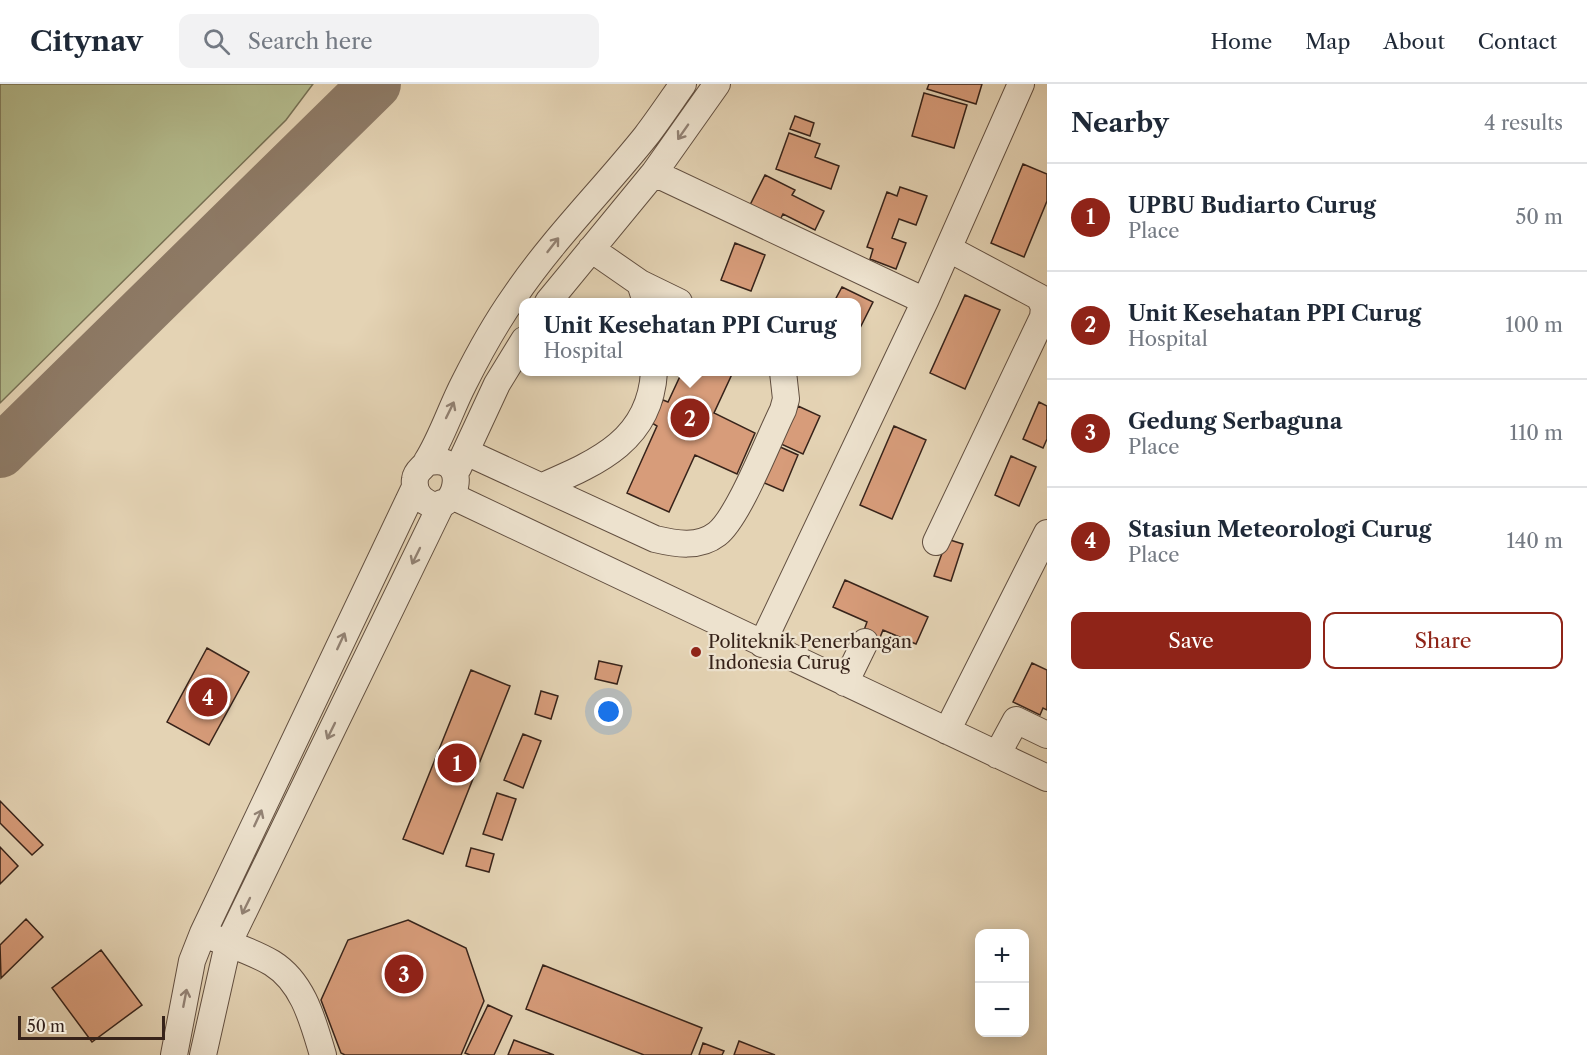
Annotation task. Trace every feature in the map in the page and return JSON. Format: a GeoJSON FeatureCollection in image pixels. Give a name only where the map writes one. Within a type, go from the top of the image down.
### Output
{"type":"FeatureCollection","features":[{"type":"Feature","properties":{"kind":"lane"},"geometry":{"type":"LineString","coordinates":[[174,1055],[192,962],[203,933],[414,487],[417,473],[426,463],[468,375],[514,296],[563,232],[646,136],[683,84]]}},
{"type":"Feature","properties":{"kind":"lane"},"geometry":{"type":"LineString","coordinates":[[766,637],[925,302],[1021,84]]}},
{"type":"Feature","properties":{"kind":"lane"},"geometry":{"type":"LineString","coordinates":[[552,298],[654,173],[712,85]]}},
{"type":"Feature","properties":{"kind":"lane"},"geometry":{"type":"LineString","coordinates":[[654,173],[925,302]]}},
{"type":"Feature","properties":{"kind":"lane"},"geometry":{"type":"LineString","coordinates":[[591,249],[643,293],[662,298]]}},
{"type":"Feature","properties":{"kind":"lane"},"geometry":{"type":"LineString","coordinates":[[936,542],[1043,317],[1044,307],[1039,297],[949,249]]}},
{"type":"Feature","properties":{"kind":"lane"},"geometry":{"type":"LineString","coordinates":[[203,1055],[228,944],[454,481],[497,384],[519,348]]}},
{"type":"Feature","properties":{"kind":"lane"},"geometry":{"type":"LineString","coordinates":[[543,486],[595,463],[618,448],[631,434],[646,407],[654,376]]}},
{"type":"Feature","properties":{"kind":"lane"},"geometry":{"type":"LineString","coordinates":[[414,487],[422,499],[428,502],[454,481],[543,486],[655,539],[688,545],[706,540],[717,534],[732,516],[783,410],[786,399],[783,376]]}},
{"type":"Feature","properties":{"kind":"lane"},"geometry":{"type":"LineString","coordinates":[[426,463],[433,461],[446,464],[454,481],[766,637],[1000,748],[1047,778]]}},
{"type":"Feature","properties":{"kind":"lane"},"geometry":{"type":"LineString","coordinates":[[950,724],[1047,532]]}},
{"type":"Feature","properties":{"kind":"lane"},"geometry":{"type":"LineString","coordinates":[[848,676],[865,642]]}},
{"type":"Feature","properties":{"kind":"lane"},"geometry":{"type":"LineString","coordinates":[[1000,748],[1016,720],[1047,735]]}},
{"type":"Feature","properties":{"kind":"lane"},"geometry":{"type":"LineString","coordinates":[[1000,748],[1047,763]]}},
{"type":"Feature","properties":{"kind":"lane"},"geometry":{"type":"LineString","coordinates":[[203,933],[265,959],[283,971],[308,1005],[323,1055]]}},
{"type":"Feature","properties":{"kind":"green space"},"geometry":{"type":"Polygon","coordinates":[[[0,84],[313,84],[286,120],[0,403],[0,84]]]}},
{"type":"Feature","properties":{"kind":"building"},"geometry":{"type":"Polygon","coordinates":[[[929,84],[982,84],[976,104],[927,89],[929,84]]]}},
{"type":"Feature","properties":{"kind":"building"},"geometry":{"type":"Polygon","coordinates":[[[924,93],[967,105],[954,148],[912,136],[924,93]]]}},
{"type":"Feature","properties":{"kind":"building"},"geometry":{"type":"Polygon","coordinates":[[[795,116],[814,123],[810,136],[790,129],[795,116]]]}},
{"type":"Feature","properties":{"kind":"building"},"geometry":{"type":"Polygon","coordinates":[[[789,133],[820,144],[815,157],[839,166],[831,189],[776,169],[789,133]]]}},
{"type":"Feature","properties":{"kind":"building"},"geometry":{"type":"Polygon","coordinates":[[[1023,164],[1047,174],[1047,201],[1024,257],[991,243],[1023,164]]]}},
{"type":"Feature","properties":{"kind":"building"},"geometry":{"type":"Polygon","coordinates":[[[765,175],[795,190],[792,195],[824,211],[815,230],[783,214],[777,226],[747,211],[765,175]]]}},
{"type":"Feature","properties":{"kind":"building"},"geometry":{"type":"Polygon","coordinates":[[[900,187],[927,196],[916,225],[899,219],[892,238],[906,243],[896,269],[870,259],[873,249],[867,247],[887,192],[897,196],[900,187]]]}},
{"type":"Feature","properties":{"kind":"building"},"geometry":{"type":"Polygon","coordinates":[[[735,243],[765,255],[751,291],[721,280],[735,243]]]}},
{"type":"Feature","properties":{"kind":"building"},"geometry":{"type":"Polygon","coordinates":[[[842,287],[873,302],[861,326],[861,298],[836,298],[842,287]]]}},
{"type":"Feature","properties":{"kind":"building"},"geometry":{"type":"Polygon","coordinates":[[[965,295],[1000,310],[965,389],[930,373],[965,295]]]}},
{"type":"Feature","properties":{"kind":"building"},"geometry":{"type":"Polygon","coordinates":[[[680,376],[731,376],[714,413],[755,433],[737,474],[695,455],[669,512],[627,493],[657,426],[652,423],[663,400],[668,402],[680,376]]]}},
{"type":"Feature","properties":{"kind":"building"},"geometry":{"type":"Polygon","coordinates":[[[1039,402],[1047,406],[1047,439],[1043,448],[1023,439],[1039,402]]]}},
{"type":"Feature","properties":{"kind":"building"},"geometry":{"type":"Polygon","coordinates":[[[798,406],[820,416],[803,454],[781,444],[798,406]]]}},
{"type":"Feature","properties":{"kind":"building"},"geometry":{"type":"Polygon","coordinates":[[[894,426],[926,440],[892,519],[860,505],[894,426]]]}},
{"type":"Feature","properties":{"kind":"building"},"geometry":{"type":"Polygon","coordinates":[[[778,446],[798,455],[783,491],[762,482],[778,446]]]}},
{"type":"Feature","properties":{"kind":"building"},"geometry":{"type":"Polygon","coordinates":[[[1011,456],[1036,467],[1019,506],[995,495],[1011,456]]]}},
{"type":"Feature","properties":{"kind":"building"},"geometry":{"type":"Polygon","coordinates":[[[947,539],[963,544],[951,581],[934,576],[947,539]]]}},
{"type":"Feature","properties":{"kind":"building"},"geometry":{"type":"Polygon","coordinates":[[[845,580],[928,617],[916,644],[883,630],[879,640],[863,633],[867,622],[833,607],[845,580]]]}},
{"type":"Feature","properties":{"kind":"building"},"geometry":{"type":"Polygon","coordinates":[[[207,648],[249,672],[209,745],[167,722],[207,648]]]}},
{"type":"Feature","properties":{"kind":"building"},"geometry":{"type":"Polygon","coordinates":[[[599,661],[622,666],[617,684],[595,679],[599,661]]]}},
{"type":"Feature","properties":{"kind":"building"},"geometry":{"type":"Polygon","coordinates":[[[1032,663],[1047,670],[1047,710],[1043,708],[1040,715],[1013,702],[1032,663]]]}},
{"type":"Feature","properties":{"kind":"building"},"geometry":{"type":"Polygon","coordinates":[[[471,670],[510,686],[443,854],[403,839],[471,670]]]}},
{"type":"Feature","properties":{"kind":"building"},"geometry":{"type":"Polygon","coordinates":[[[541,691],[558,696],[551,719],[535,714],[541,691]]]}},
{"type":"Feature","properties":{"kind":"building"},"geometry":{"type":"Polygon","coordinates":[[[523,734],[541,741],[523,788],[504,780],[523,734]]]}},
{"type":"Feature","properties":{"kind":"building"},"geometry":{"type":"Polygon","coordinates":[[[497,793],[516,799],[502,840],[483,834],[497,793]]]}},
{"type":"Feature","properties":{"kind":"building"},"geometry":{"type":"Polygon","coordinates":[[[0,801],[43,845],[32,855],[0,823],[0,801]]]}},
{"type":"Feature","properties":{"kind":"building"},"geometry":{"type":"Polygon","coordinates":[[[0,847],[18,866],[0,884],[0,847]]]}},
{"type":"Feature","properties":{"kind":"building"},"geometry":{"type":"Polygon","coordinates":[[[471,848],[494,854],[489,872],[466,866],[471,848]]]}},
{"type":"Feature","properties":{"kind":"building"},"geometry":{"type":"Polygon","coordinates":[[[26,919],[43,937],[1,978],[0,945],[26,919]]]}},
{"type":"Feature","properties":{"kind":"building"},"geometry":{"type":"Polygon","coordinates":[[[408,920],[466,948],[484,1001],[461,1055],[345,1055],[341,1053],[321,1000],[348,940],[408,920]]]}},
{"type":"Feature","properties":{"kind":"building"},"geometry":{"type":"Polygon","coordinates":[[[101,950],[142,1005],[92,1042],[52,988],[101,950]]]}},
{"type":"Feature","properties":{"kind":"building"},"geometry":{"type":"Polygon","coordinates":[[[543,965],[702,1028],[691,1055],[644,1055],[526,1009],[543,965]]]}},
{"type":"Feature","properties":{"kind":"building"},"geometry":{"type":"Polygon","coordinates":[[[488,1005],[512,1016],[494,1055],[465,1053],[488,1005]]]}},
{"type":"Feature","properties":{"kind":"building"},"geometry":{"type":"Polygon","coordinates":[[[514,1040],[554,1055],[508,1055],[514,1040]]]}},
{"type":"Feature","properties":{"kind":"building"},"geometry":{"type":"Polygon","coordinates":[[[739,1041],[775,1055],[734,1055],[739,1041]]]}},
{"type":"Feature","properties":{"kind":"building"},"geometry":{"type":"Polygon","coordinates":[[[703,1043],[724,1051],[722,1055],[699,1055],[703,1043]]]}},
{"type":"Feature","properties":{"kind":"taxiway"},"geometry":{"type":"LineString","coordinates":[[0,452],[375,84]]}},
{"type":"Feature","properties":{"kind":"place","name":"Unit Kesehatan PPI Curug"},"geometry":{"type":"Point","coordinates":[690,418]}},
{"type":"Feature","properties":{"kind":"place","name":"Politeknik Penerbangan Indonesia Curug"},"geometry":{"type":"Point","coordinates":[696,652]}},
{"type":"Feature","properties":{"kind":"place","name":"Stasiun Meteorologi Curug"},"geometry":{"type":"Point","coordinates":[208,697]}},
{"type":"Feature","properties":{"kind":"place","name":"UPBU Budiarto Curug"},"geometry":{"type":"Point","coordinates":[457,763]}},
{"type":"Feature","properties":{"kind":"place","name":"Gedung Serbaguna"},"geometry":{"type":"Point","coordinates":[404,974]}}]}
